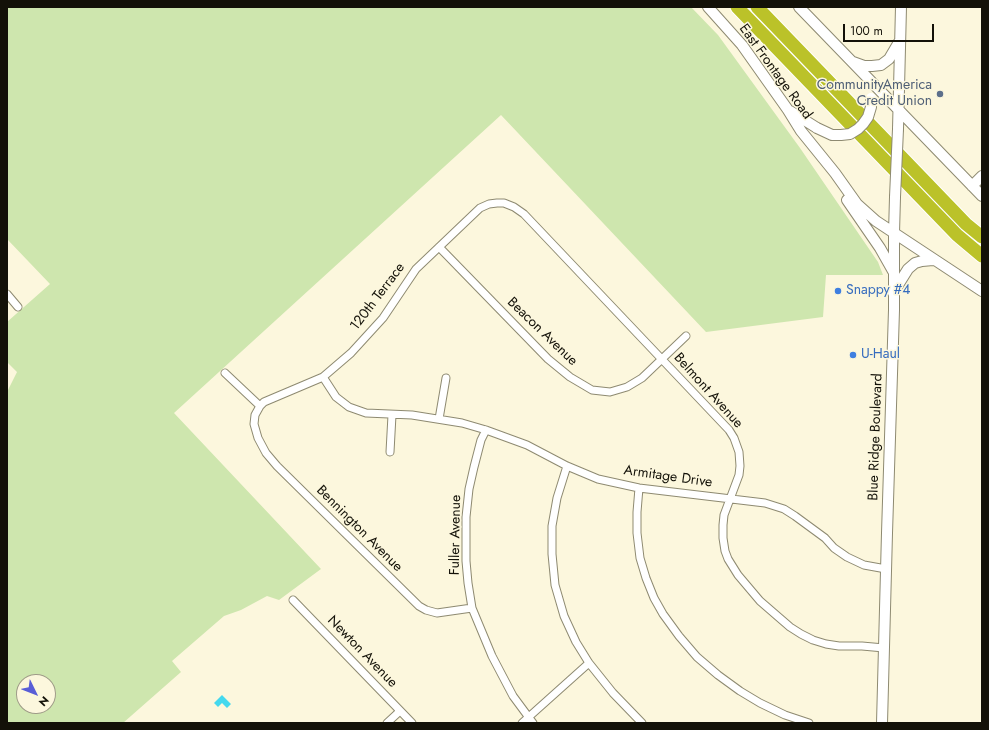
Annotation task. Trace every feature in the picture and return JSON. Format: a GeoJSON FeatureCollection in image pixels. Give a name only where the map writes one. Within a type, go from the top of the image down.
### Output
{"type":"FeatureCollection","features":[{"type":"Feature","properties":{"kind":"highway"},"geometry":{"type":"LineString","coordinates":[[737,7],[957,235],[982,256]]}},
{"type":"Feature","properties":{"kind":"highway"},"geometry":{"type":"LineString","coordinates":[[757,7],[966,224],[982,237]]}},
{"type":"Feature","properties":{"kind":"highway"},"geometry":{"type":"LineString","coordinates":[[768,7],[799,50]]}},
{"type":"Feature","properties":{"kind":"street","name":"East Frontage Road"},"geometry":{"type":"LineString","coordinates":[[708,7],[742,45],[801,131],[857,204],[876,221],[982,292]]}},
{"type":"Feature","properties":{"kind":"street"},"geometry":{"type":"LineString","coordinates":[[798,7],[899,109],[982,196]]}},
{"type":"Feature","properties":{"kind":"street","name":"Blue Ridge Boulevard"},"geometry":{"type":"LineString","coordinates":[[882,723],[894,310],[894,197],[899,109],[901,7]]}},
{"type":"Feature","properties":{"kind":"street"},"geometry":{"type":"LineString","coordinates":[[851,61],[864,66],[881,65],[889,59],[898,46],[900,39]]}},
{"type":"Feature","properties":{"kind":"street"},"geometry":{"type":"LineString","coordinates":[[788,110],[817,128],[832,134],[850,134],[863,124],[872,107],[868,85],[862,72]]}},
{"type":"Feature","properties":{"kind":"street"},"geometry":{"type":"LineString","coordinates":[[835,174],[840,189],[894,271]]}},
{"type":"Feature","properties":{"kind":"street"},"geometry":{"type":"LineString","coordinates":[[972,186],[982,176]]}},
{"type":"Feature","properties":{"kind":"street","name":"120th Terrace"},"geometry":{"type":"LineString","coordinates":[[260,406],[264,402],[323,377],[351,353],[382,318],[416,269],[480,208],[489,204],[504,203],[514,207],[528,218]]}},
{"type":"Feature","properties":{"kind":"street","name":"Belmont Avenue"},"geometry":{"type":"LineString","coordinates":[[528,218],[729,430],[734,438],[739,452],[740,466],[739,475],[724,515],[723,538],[728,559],[738,575],[760,601],[790,627],[801,634],[826,644],[884,648]]}},
{"type":"Feature","properties":{"kind":"street","name":"Beacon Avenue"},"geometry":{"type":"LineString","coordinates":[[439,247],[548,359],[570,377],[592,390],[610,392],[627,387],[642,378],[686,336]]}},
{"type":"Feature","properties":{"kind":"street"},"geometry":{"type":"LineString","coordinates":[[894,293],[908,269],[915,263],[933,260]]}},
{"type":"Feature","properties":{"kind":"street"},"geometry":{"type":"LineString","coordinates":[[7,294],[18,307]]}},
{"type":"Feature","properties":{"kind":"street"},"geometry":{"type":"LineString","coordinates":[[7,306],[14,301]]}},
{"type":"Feature","properties":{"kind":"street"},"geometry":{"type":"LineString","coordinates":[[225,373],[260,406]]}},
{"type":"Feature","properties":{"kind":"street","name":"Armitage Drive"},"geometry":{"type":"LineString","coordinates":[[323,377],[336,397],[349,407],[366,413],[412,415],[462,423],[527,445],[567,466],[598,479],[639,488],[766,503],[784,509],[825,538],[834,548],[847,557],[864,565],[886,569]]}},
{"type":"Feature","properties":{"kind":"street"},"geometry":{"type":"LineString","coordinates":[[439,419],[446,378]]}},
{"type":"Feature","properties":{"kind":"street","name":"Bennington Avenue"},"geometry":{"type":"LineString","coordinates":[[260,406],[255,415],[254,424],[258,438],[266,453],[277,466],[419,606],[437,613],[472,608]]}},
{"type":"Feature","properties":{"kind":"street"},"geometry":{"type":"LineString","coordinates":[[390,452],[392,415]]}},
{"type":"Feature","properties":{"kind":"street","name":"Fuller Avenue"},"geometry":{"type":"LineString","coordinates":[[486,430],[481,440],[469,489],[466,516],[466,561],[468,584],[472,608],[492,656],[513,696],[531,720]]}},
{"type":"Feature","properties":{"kind":"street"},"geometry":{"type":"LineString","coordinates":[[567,466],[557,498],[552,526],[552,560],[555,585],[564,616],[576,642],[589,663],[613,693],[642,723]]}},
{"type":"Feature","properties":{"kind":"street"},"geometry":{"type":"LineString","coordinates":[[639,488],[637,534],[640,558],[654,598],[663,614],[679,636],[718,675],[760,703],[785,715],[809,723]]}},
{"type":"Feature","properties":{"kind":"street","name":"Newton Avenue"},"geometry":{"type":"LineString","coordinates":[[293,600],[412,723]]}},
{"type":"Feature","properties":{"kind":"street"},"geometry":{"type":"LineString","coordinates":[[522,723],[531,720],[589,663]]}},
{"type":"Feature","properties":{"kind":"street"},"geometry":{"type":"LineString","coordinates":[[387,723],[400,711]]}},
{"type":"Feature","properties":{"kind":"green space"},"geometry":{"type":"Polygon","coordinates":[[[7,7],[691,7],[718,35],[800,148],[878,262],[883,275],[826,275],[823,317],[706,332],[501,115],[174,413],[321,569],[279,600],[267,596],[241,610],[224,616],[172,661],[181,672],[123,723],[7,723],[7,392],[17,372],[7,362],[7,322],[50,284],[7,239],[7,7]]]}},
{"type":"Feature","properties":{"kind":"water"},"geometry":{"type":"Polygon","coordinates":[[[222,695],[231,704],[227,708],[222,703],[218,707],[214,703],[222,695]]]}},
{"type":"Feature","properties":{"kind":"place","name":"CommunityAmerica Credit Union"},"geometry":{"type":"Point","coordinates":[940,94]}},
{"type":"Feature","properties":{"kind":"place","name":"Snappy #4"},"geometry":{"type":"Point","coordinates":[838,291]}},
{"type":"Feature","properties":{"kind":"place","name":"U-Haul"},"geometry":{"type":"Point","coordinates":[853,355]}}]}
